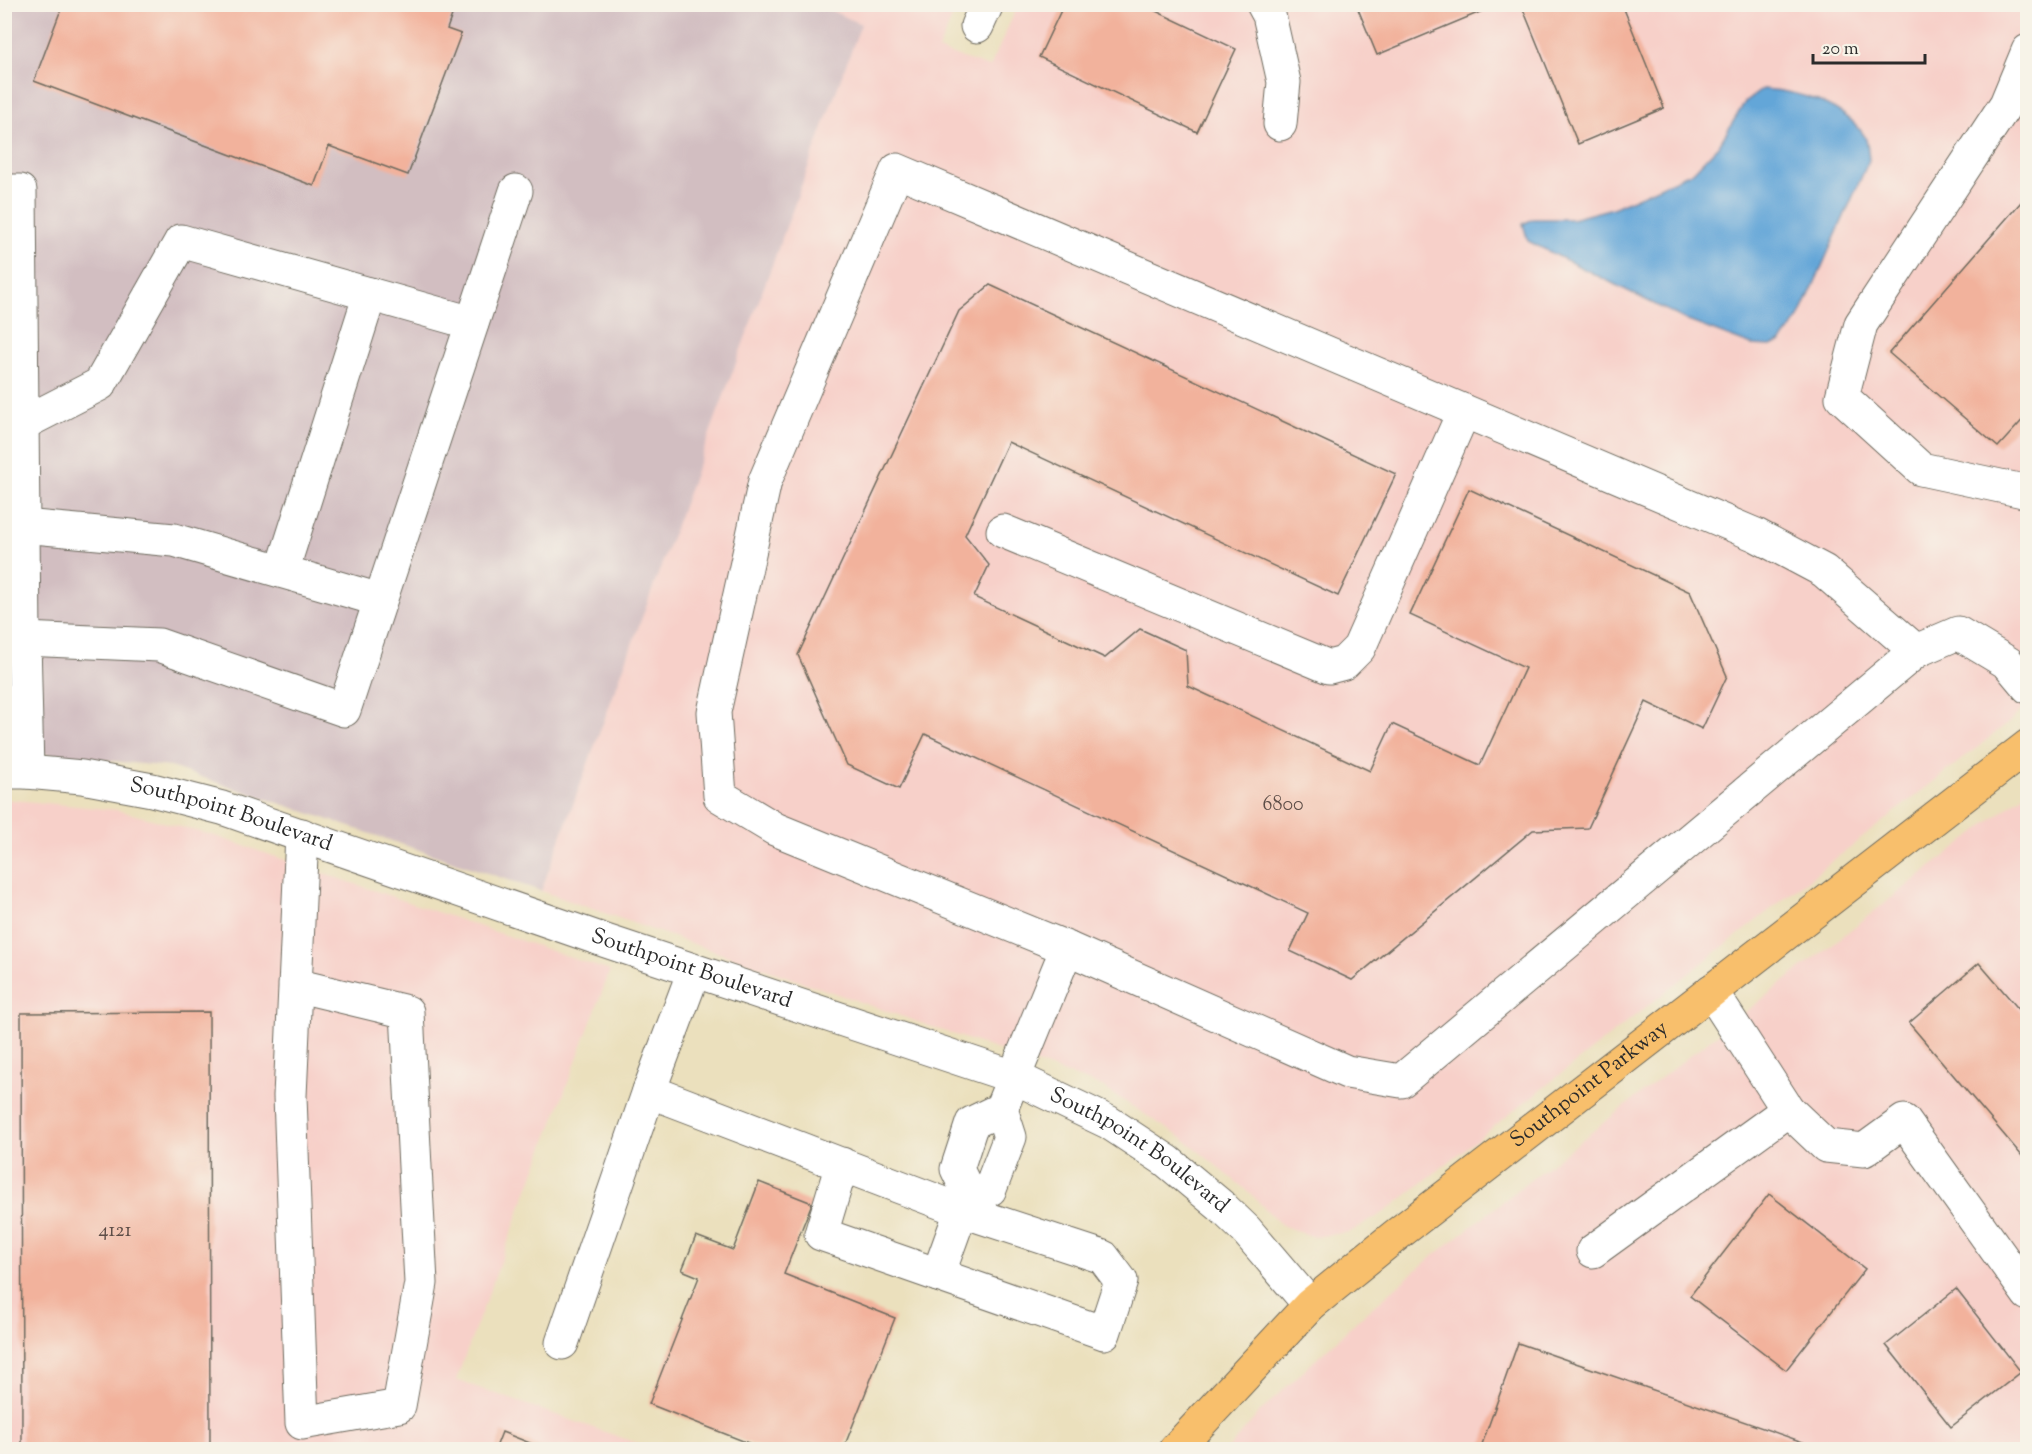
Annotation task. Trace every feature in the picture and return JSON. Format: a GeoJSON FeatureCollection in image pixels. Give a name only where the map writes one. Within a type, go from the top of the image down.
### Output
{"type":"FeatureCollection","features":[{"type":"Feature","properties":{"kind":"main road","name":"Southpoint Parkway"},"geometry":{"type":"LineString","coordinates":[[1175,1449],[1310,1305],[1395,1236],[2028,746]]}},
{"type":"Feature","properties":{"kind":"street"},"geometry":{"type":"LineString","coordinates":[[1260,8],[1284,82],[1280,124]]}},
{"type":"Feature","properties":{"kind":"street"},"geometry":{"type":"LineString","coordinates":[[2028,51],[2006,104],[1861,324],[1842,397],[1920,469],[2028,492]]}},
{"type":"Feature","properties":{"kind":"street"},"geometry":{"type":"LineString","coordinates":[[1916,651],[1824,571],[1756,536],[897,170],[765,481],[714,712],[720,796],[775,829],[1067,948],[1347,1072],[1401,1082],[1916,651],[1958,633],[2008,663],[2028,687]]}},
{"type":"Feature","properties":{"kind":"street"},"geometry":{"type":"LineString","coordinates":[[4,191],[20,191],[24,639],[16,772]]}},
{"type":"Feature","properties":{"kind":"street"},"geometry":{"type":"LineString","coordinates":[[24,639],[159,645],[344,710],[516,191]]}},
{"type":"Feature","properties":{"kind":"street"},"geometry":{"type":"LineString","coordinates":[[22,424],[100,384],[181,241],[472,323]]}},
{"type":"Feature","properties":{"kind":"street"},"geometry":{"type":"LineString","coordinates":[[282,571],[370,294]]}},
{"type":"Feature","properties":{"kind":"street"},"geometry":{"type":"LineString","coordinates":[[1003,531],[1329,667],[1344,663],[1359,648],[1464,411]]}},
{"type":"Feature","properties":{"kind":"street"},"geometry":{"type":"LineString","coordinates":[[23,526],[174,540],[380,600]]}},
{"type":"Feature","properties":{"kind":"street","name":"Southpoint Boulevard"},"geometry":{"type":"LineString","coordinates":[[16,772],[82,777],[152,790],[222,808],[694,971],[1014,1077],[1108,1122],[1167,1161],[1246,1230],[1310,1305]]}},
{"type":"Feature","properties":{"kind":"street"},"geometry":{"type":"LineString","coordinates":[[295,985],[407,1012],[421,1283],[399,1406],[302,1423],[290,1096],[295,985],[302,835]]}},
{"type":"Feature","properties":{"kind":"street"},"geometry":{"type":"LineString","coordinates":[[938,1275],[965,1201],[957,1169],[972,1123],[1001,1109],[1067,948]]}},
{"type":"Feature","properties":{"kind":"street"},"geometry":{"type":"LineString","coordinates":[[562,1343],[649,1091],[694,971]]}},
{"type":"Feature","properties":{"kind":"street"},"geometry":{"type":"LineString","coordinates":[[1711,991],[1788,1110],[1826,1146],[1864,1150],[1904,1121],[2028,1294]]}},
{"type":"Feature","properties":{"kind":"street"},"geometry":{"type":"LineString","coordinates":[[649,1091],[842,1164],[965,1201],[1103,1257],[1120,1281],[1104,1333],[820,1233],[842,1164]]}},
{"type":"Feature","properties":{"kind":"street"},"geometry":{"type":"LineString","coordinates":[[1593,1251],[1788,1110]]}},
{"type":"Feature","properties":{"kind":"shaded area"},"geometry":{"type":"Polygon","coordinates":[[[816,4],[861,24],[541,891],[171,767],[5,750],[5,5],[816,4]]]}},
{"type":"Feature","properties":{"kind":"shaded area"},"geometry":{"type":"Polygon","coordinates":[[[816,5],[958,5],[938,50],[990,67],[1018,5],[2027,5],[2027,705],[2007,724],[1385,1212],[1350,1232],[1314,1237],[1281,1225],[1251,1194],[1185,1140],[1099,1085],[541,891],[860,24],[816,5]],[[1745,102],[1719,145],[1693,172],[1613,208],[1572,219],[1533,219],[1721,332],[1752,345],[1781,342],[1799,318],[1868,160],[1745,102]]]}},
{"type":"Feature","properties":{"kind":"shaded area"},"geometry":{"type":"Polygon","coordinates":[[[2027,792],[2027,1449],[1227,1450],[1261,1411],[1362,1316],[1428,1260],[2027,792]]]}},
{"type":"Feature","properties":{"kind":"shaded area"},"geometry":{"type":"Polygon","coordinates":[[[4,799],[117,810],[215,836],[610,971],[456,1380],[654,1449],[5,1449],[4,799]]]}},
{"type":"Feature","properties":{"kind":"water"},"geometry":{"type":"Polygon","coordinates":[[[1763,89],[1806,97],[1834,108],[1846,116],[1865,137],[1869,160],[1799,318],[1781,342],[1771,346],[1752,345],[1688,321],[1528,241],[1523,224],[1533,219],[1572,219],[1613,208],[1693,172],[1719,145],[1745,102],[1763,89]]]}},
{"type":"Feature","properties":{"kind":"building"},"geometry":{"type":"Polygon","coordinates":[[[63,4],[456,4],[447,29],[461,34],[408,175],[329,146],[314,186],[34,81],[63,4]]]}},
{"type":"Feature","properties":{"kind":"building"},"geometry":{"type":"Polygon","coordinates":[[[1064,4],[1141,4],[1236,49],[1197,132],[1039,57],[1064,4]]]}},
{"type":"Feature","properties":{"kind":"building"},"geometry":{"type":"Polygon","coordinates":[[[1356,4],[1497,4],[1497,5],[1377,55],[1356,4]]]}},
{"type":"Feature","properties":{"kind":"building"},"geometry":{"type":"Polygon","coordinates":[[[1521,4],[1622,4],[1664,108],[1578,144],[1521,4]]]}},
{"type":"Feature","properties":{"kind":"building"},"geometry":{"type":"Polygon","coordinates":[[[2028,194],[2028,414],[1998,447],[1889,353],[2028,194]]]}},
{"type":"Feature","properties":{"kind":"building"},"geometry":{"type":"Polygon","coordinates":[[[990,285],[1396,474],[1338,596],[1008,442],[965,535],[989,565],[974,597],[1105,658],[1140,629],[1186,650],[1188,686],[1370,771],[1392,724],[1480,765],[1525,668],[1410,615],[1469,489],[1690,592],[1727,676],[1702,729],[1646,702],[1588,828],[1533,830],[1352,980],[1290,951],[1308,913],[925,734],[899,789],[847,765],[798,655],[959,311],[990,285]]]}},
{"type":"Feature","properties":{"kind":"building"},"geometry":{"type":"Polygon","coordinates":[[[1979,963],[2028,1020],[2028,1163],[1909,1023],[1979,963]]]}},
{"type":"Feature","properties":{"kind":"building"},"geometry":{"type":"Polygon","coordinates":[[[209,1012],[210,1450],[22,1450],[21,1013],[209,1012]]]}},
{"type":"Feature","properties":{"kind":"building"},"geometry":{"type":"Polygon","coordinates":[[[759,1182],[812,1203],[784,1274],[895,1318],[843,1450],[766,1450],[649,1404],[699,1277],[682,1270],[696,1236],[733,1250],[759,1182]]]}},
{"type":"Feature","properties":{"kind":"building"},"geometry":{"type":"Polygon","coordinates":[[[1769,1194],[1865,1269],[1786,1370],[1690,1296],[1769,1194]]]}},
{"type":"Feature","properties":{"kind":"building"},"geometry":{"type":"Polygon","coordinates":[[[1956,1289],[2021,1372],[1951,1427],[1886,1345],[1956,1289]]]}},
{"type":"Feature","properties":{"kind":"building"},"geometry":{"type":"Polygon","coordinates":[[[1518,1343],[1823,1449],[1823,1450],[1480,1450],[1518,1343]]]}},
{"type":"Feature","properties":{"kind":"building"},"geometry":{"type":"Polygon","coordinates":[[[502,1432],[545,1449],[545,1450],[495,1450],[502,1432]]]}}]}
